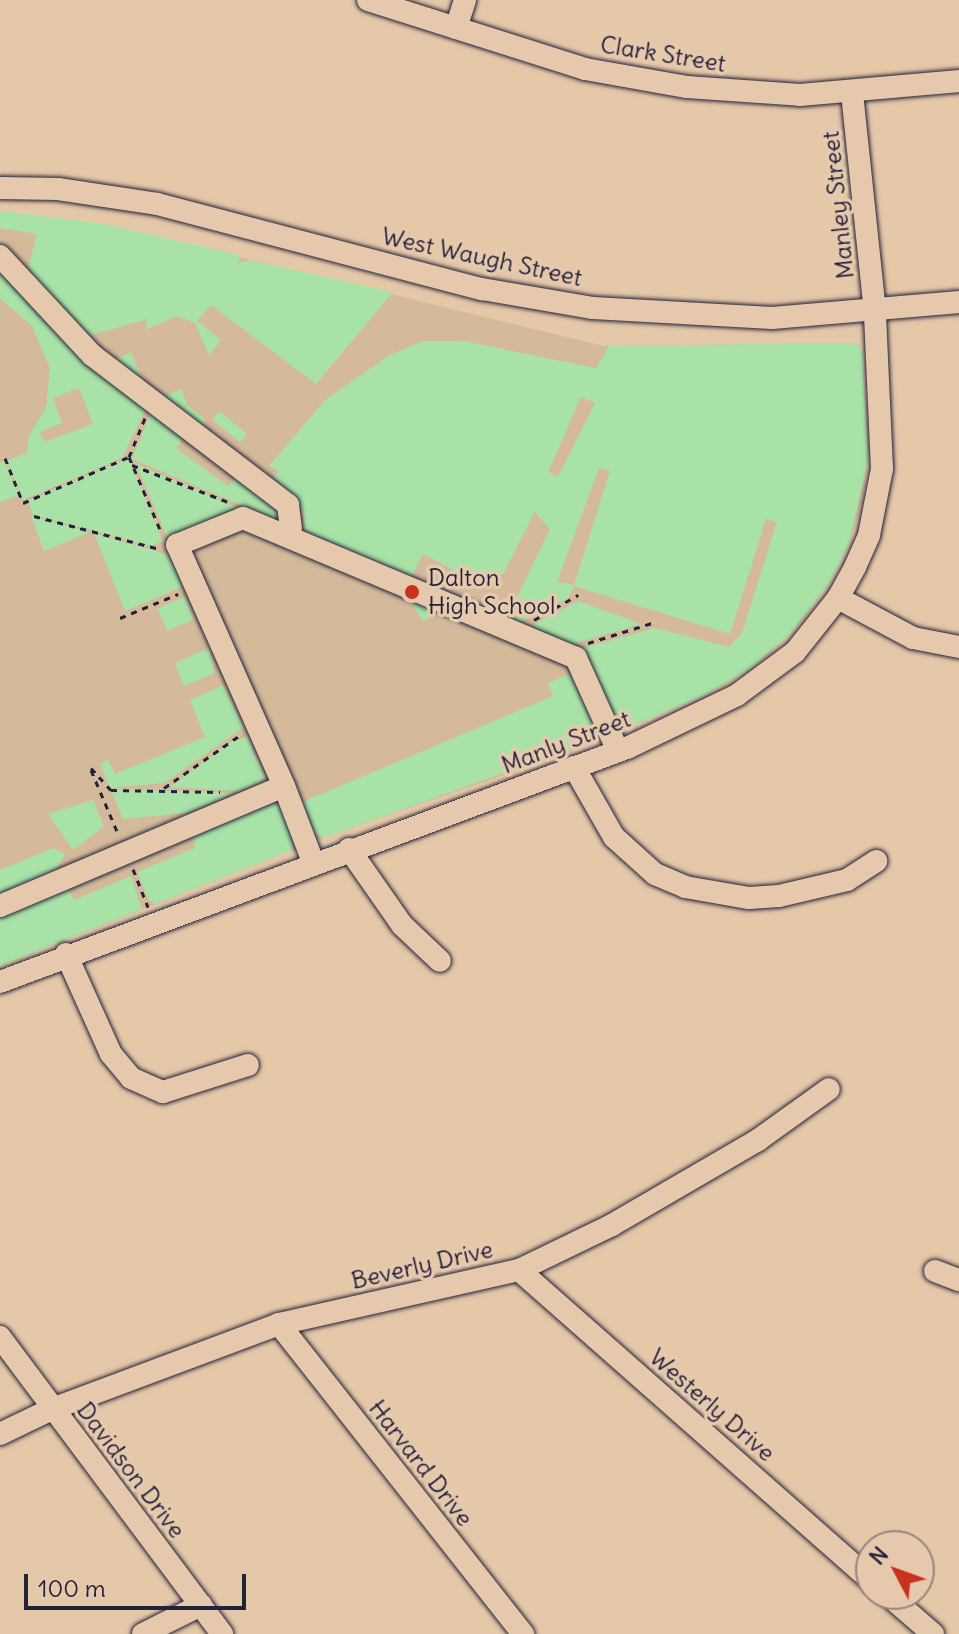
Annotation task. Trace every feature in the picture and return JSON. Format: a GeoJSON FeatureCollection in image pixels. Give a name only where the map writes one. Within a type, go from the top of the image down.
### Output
{"type":"FeatureCollection","features":[{"type":"Feature","properties":{"kind":"street","name":"Clark Street"},"geometry":{"type":"LineString","coordinates":[[368,0],[629,79],[742,92],[852,92],[959,81]]}},
{"type":"Feature","properties":{"kind":"street"},"geometry":{"type":"LineString","coordinates":[[456,28],[465,0]]}},
{"type":"Feature","properties":{"kind":"street","name":"Manley Street"},"geometry":{"type":"LineString","coordinates":[[852,92],[875,312]]}},
{"type":"Feature","properties":{"kind":"street","name":"West Waugh Street"},"geometry":{"type":"LineString","coordinates":[[0,188],[74,191],[157,204],[482,289],[593,308],[716,318],[875,312],[959,302]]}},
{"type":"Feature","properties":{"kind":"street"},"geometry":{"type":"LineString","coordinates":[[0,256],[92,355],[288,505],[291,528]]}},
{"type":"Feature","properties":{"kind":"street","name":"Manly Street"},"geometry":{"type":"LineString","coordinates":[[0,982],[66,954],[618,751],[699,717],[769,674],[838,598],[869,535],[882,469],[875,312]]}},
{"type":"Feature","properties":{"kind":"street"},"geometry":{"type":"LineString","coordinates":[[313,862],[284,786],[177,545],[243,518],[576,658],[618,751]]}},
{"type":"Feature","properties":{"kind":"street"},"geometry":{"type":"LineString","coordinates":[[838,598],[913,638],[959,647]]}},
{"type":"Feature","properties":{"kind":"street"},"geometry":{"type":"LineString","coordinates":[[574,767],[614,837],[655,874],[685,887],[749,898],[779,896],[847,880],[876,861]]}},
{"type":"Feature","properties":{"kind":"street"},"geometry":{"type":"LineString","coordinates":[[0,906],[284,786]]}},
{"type":"Feature","properties":{"kind":"street"},"geometry":{"type":"LineString","coordinates":[[349,849],[402,925],[440,961]]}},
{"type":"Feature","properties":{"kind":"street"},"geometry":{"type":"LineString","coordinates":[[66,954],[111,1054],[131,1078],[163,1092],[248,1065]]}},
{"type":"Feature","properties":{"kind":"street","name":"Beverly Drive"},"geometry":{"type":"LineString","coordinates":[[0,1434],[52,1409],[279,1324],[519,1270],[612,1225],[758,1140],[829,1089]]}},
{"type":"Feature","properties":{"kind":"street","name":"Westerly Drive"},"geometry":{"type":"LineString","coordinates":[[519,1270],[855,1566]]}},
{"type":"Feature","properties":{"kind":"street"},"geometry":{"type":"LineString","coordinates":[[935,1271],[959,1280]]}},
{"type":"Feature","properties":{"kind":"street","name":"Harvard Drive"},"geometry":{"type":"LineString","coordinates":[[279,1324],[523,1634]]}},
{"type":"Feature","properties":{"kind":"street","name":"Davidson Drive"},"geometry":{"type":"LineString","coordinates":[[0,1337],[222,1634]]}},
{"type":"Feature","properties":{"kind":"street"},"geometry":{"type":"LineString","coordinates":[[143,1634],[201,1605]]}},
{"type":"Feature","properties":{"kind":"street"},"geometry":{"type":"LineString","coordinates":[[905,1610],[933,1634]]}},
{"type":"Feature","properties":{"kind":"path"},"geometry":{"type":"LineString","coordinates":[[5,458],[23,503],[129,457],[148,410]]}},
{"type":"Feature","properties":{"kind":"path"},"geometry":{"type":"LineString","coordinates":[[34,516],[168,549],[129,457]]}},
{"type":"Feature","properties":{"kind":"path"},"geometry":{"type":"LineString","coordinates":[[120,618],[187,591]]}},
{"type":"Feature","properties":{"kind":"path"},"geometry":{"type":"LineString","coordinates":[[576,647],[652,623]]}},
{"type":"Feature","properties":{"kind":"path"},"geometry":{"type":"LineString","coordinates":[[526,625],[538,631]]}},
{"type":"Feature","properties":{"kind":"path"},"geometry":{"type":"LineString","coordinates":[[164,788],[246,730],[252,742]]}},
{"type":"Feature","properties":{"kind":"path"},"geometry":{"type":"LineString","coordinates":[[91,768],[111,790],[164,788],[224,792]]}},
{"type":"Feature","properties":{"kind":"shaded area","name":"Dalton High School"},"geometry":{"type":"Polygon","coordinates":[[[0,217],[116,232],[244,258],[603,346],[855,343],[862,349],[869,449],[863,500],[849,544],[805,617],[769,654],[724,685],[561,755],[323,838],[0,966],[0,217]]]}},
{"type":"Feature","properties":{"kind":"green space"},"geometry":{"type":"Polygon","coordinates":[[[0,211],[100,223],[240,255],[238,263],[250,260],[393,292],[316,384],[211,305],[197,321],[221,340],[209,355],[195,323],[177,316],[145,330],[147,319],[81,338],[28,269],[37,234],[0,228],[0,211]]]}},
{"type":"Feature","properties":{"kind":"green space"},"geometry":{"type":"Polygon","coordinates":[[[0,270],[147,406],[122,458],[23,500],[7,461],[28,452],[28,438],[46,407],[50,368],[32,326],[0,298],[0,270]],[[79,388],[53,398],[62,423],[40,432],[45,442],[93,424],[79,388]]]}},
{"type":"Feature","properties":{"kind":"green space"},"geometry":{"type":"Polygon","coordinates":[[[423,341],[463,341],[596,368],[609,346],[855,343],[862,349],[868,460],[849,544],[830,582],[789,635],[749,669],[703,696],[620,731],[579,649],[655,628],[729,647],[742,633],[777,522],[766,519],[730,634],[574,586],[568,598],[520,622],[484,607],[517,597],[550,529],[535,512],[503,574],[475,582],[423,554],[412,576],[306,533],[301,506],[271,482],[279,471],[269,466],[325,400],[390,355],[423,341]],[[581,397],[548,472],[558,477],[595,403],[581,397]],[[599,468],[557,582],[574,585],[610,471],[599,468]]]}},
{"type":"Feature","properties":{"kind":"green space"},"geometry":{"type":"Polygon","coordinates":[[[131,352],[148,393],[108,363],[131,352]]]}},
{"type":"Feature","properties":{"kind":"green space"},"geometry":{"type":"Polygon","coordinates":[[[181,389],[187,405],[206,420],[200,429],[156,399],[181,389]]]}},
{"type":"Feature","properties":{"kind":"green space"},"geometry":{"type":"Polygon","coordinates":[[[152,410],[185,436],[176,448],[228,486],[238,475],[278,509],[279,521],[132,459],[152,410]]]}},
{"type":"Feature","properties":{"kind":"green space"},"geometry":{"type":"Polygon","coordinates":[[[219,411],[247,434],[240,442],[212,420],[219,411]]]}},
{"type":"Feature","properties":{"kind":"green space"},"geometry":{"type":"Polygon","coordinates":[[[129,458],[163,541],[152,546],[33,515],[28,501],[129,458]]]}},
{"type":"Feature","properties":{"kind":"green space"},"geometry":{"type":"Polygon","coordinates":[[[5,461],[21,500],[16,496],[0,502],[0,463],[5,461]]]}},
{"type":"Feature","properties":{"kind":"green space"},"geometry":{"type":"Polygon","coordinates":[[[136,464],[241,509],[168,539],[136,464]]]}},
{"type":"Feature","properties":{"kind":"green space"},"geometry":{"type":"Polygon","coordinates":[[[31,516],[90,532],[44,551],[31,516]]]}},
{"type":"Feature","properties":{"kind":"green space"},"geometry":{"type":"Polygon","coordinates":[[[94,533],[169,555],[182,587],[125,611],[94,533]]]}},
{"type":"Feature","properties":{"kind":"green space"},"geometry":{"type":"Polygon","coordinates":[[[184,597],[194,619],[167,631],[158,609],[184,597]]]}},
{"type":"Feature","properties":{"kind":"green space"},"geometry":{"type":"Polygon","coordinates":[[[409,598],[448,611],[422,621],[409,598]]]}},
{"type":"Feature","properties":{"kind":"green space"},"geometry":{"type":"Polygon","coordinates":[[[578,601],[641,624],[572,644],[530,626],[578,601]]]}},
{"type":"Feature","properties":{"kind":"green space"},"geometry":{"type":"Polygon","coordinates":[[[209,648],[215,673],[184,686],[175,663],[209,648]]]}},
{"type":"Feature","properties":{"kind":"green space"},"geometry":{"type":"Polygon","coordinates":[[[573,675],[601,738],[323,838],[311,831],[300,803],[553,696],[548,683],[573,675]]]}},
{"type":"Feature","properties":{"kind":"green space"},"geometry":{"type":"Polygon","coordinates":[[[223,685],[243,727],[240,730],[164,783],[110,788],[100,764],[108,760],[115,774],[205,737],[190,700],[223,685]]]}},
{"type":"Feature","properties":{"kind":"green space"},"geometry":{"type":"Polygon","coordinates":[[[248,737],[264,776],[261,781],[239,791],[170,787],[234,740],[248,737]]]}},
{"type":"Feature","properties":{"kind":"green space"},"geometry":{"type":"Polygon","coordinates":[[[119,789],[235,793],[186,813],[123,819],[112,792],[119,789]]]}},
{"type":"Feature","properties":{"kind":"green space"},"geometry":{"type":"Polygon","coordinates":[[[93,800],[104,826],[73,850],[48,814],[93,800]]]}},
{"type":"Feature","properties":{"kind":"green space"},"geometry":{"type":"Polygon","coordinates":[[[271,802],[281,805],[294,834],[292,850],[155,904],[149,900],[137,872],[195,848],[193,836],[271,802]]]}},
{"type":"Feature","properties":{"kind":"green space"},"geometry":{"type":"Polygon","coordinates":[[[53,848],[65,854],[57,869],[0,894],[0,870],[53,848]]]}},
{"type":"Feature","properties":{"kind":"green space"},"geometry":{"type":"Polygon","coordinates":[[[131,876],[142,909],[0,966],[0,917],[68,888],[74,900],[131,876]]]}},
{"type":"Feature","properties":{"kind":"place","name":"Dalton High School"},"geometry":{"type":"Point","coordinates":[412,592]}}]}
